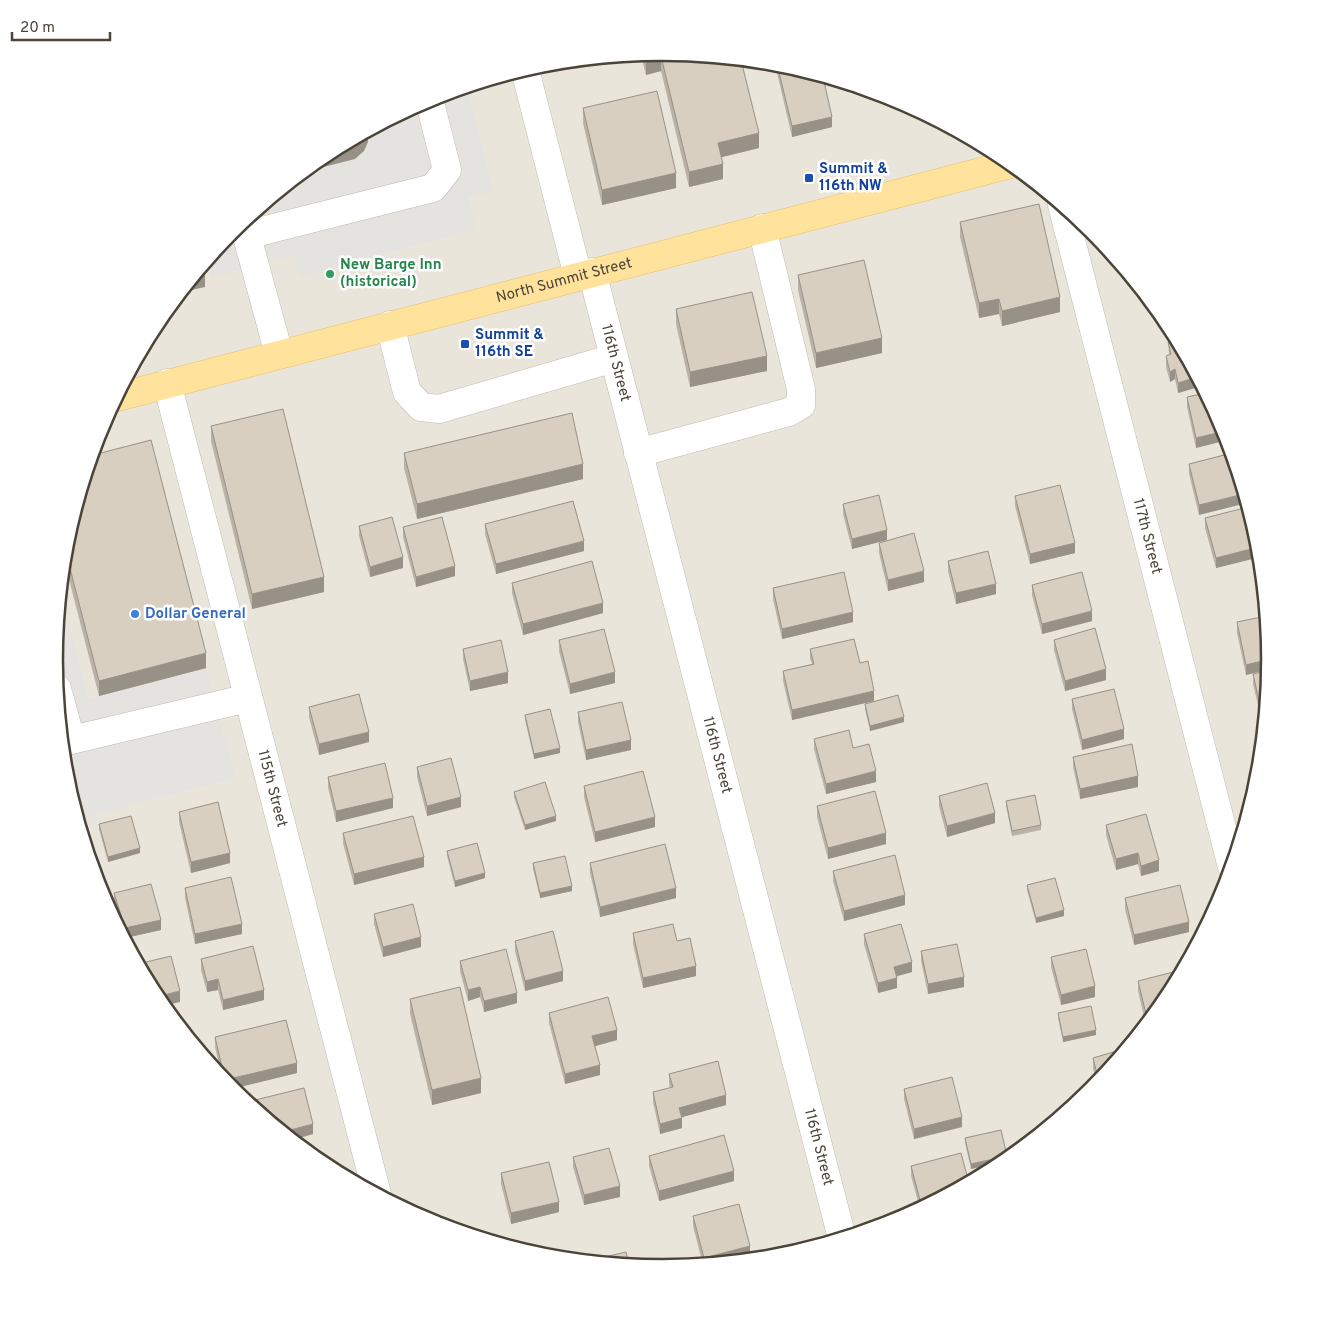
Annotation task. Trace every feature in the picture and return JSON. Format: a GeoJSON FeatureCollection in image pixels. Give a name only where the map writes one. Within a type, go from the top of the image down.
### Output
{"type":"FeatureCollection","features":[{"type":"Feature","properties":{"kind":"main road","name":"North Summit Street"},"geometry":{"type":"LineString","coordinates":[[125,394],[1001,167]]}},
{"type":"Feature","properties":{"kind":"street","name":"116th Street"},"geometry":{"type":"LineString","coordinates":[[527,77],[585,274],[614,358],[841,1232]]}},
{"type":"Feature","properties":{"kind":"street"},"geometry":{"type":"LineString","coordinates":[[248,228],[433,188],[447,170],[431,108]]}},
{"type":"Feature","properties":{"kind":"street","name":"117th Street"},"geometry":{"type":"LineString","coordinates":[[1065,217],[1229,856]]}},
{"type":"Feature","properties":{"kind":"street"},"geometry":{"type":"LineString","coordinates":[[638,453],[789,412],[801,405],[801,389],[762,228]]}},
{"type":"Feature","properties":{"kind":"street"},"geometry":{"type":"LineString","coordinates":[[245,231],[279,354]]}},
{"type":"Feature","properties":{"kind":"street"},"geometry":{"type":"LineString","coordinates":[[390,325],[407,392],[421,407],[439,409],[614,358]]}},
{"type":"Feature","properties":{"kind":"street","name":"115th Street"},"geometry":{"type":"LineString","coordinates":[[167,384],[375,1186]]}},
{"type":"Feature","properties":{"kind":"street"},"geometry":{"type":"LineString","coordinates":[[68,741],[248,698]]}},
{"type":"Feature","properties":{"kind":"shaded area"},"geometry":{"type":"Polygon","coordinates":[[[662,61],[741,66],[818,82],[855,93],[928,123],[962,142],[995,162],[1058,210],[1113,265],[1138,296],[1161,328],[1200,395],[1230,468],[1241,505],[1257,582],[1262,660],[1257,739],[1241,816],[1230,853],[1200,926],[1181,960],[1161,993],[1113,1056],[1058,1111],[1027,1136],[995,1159],[928,1198],[855,1228],[818,1239],[741,1255],[662,1260],[623,1258],[584,1255],[507,1239],[470,1228],[397,1198],[330,1159],[298,1136],[267,1111],[212,1056],[164,993],[144,960],[125,926],[95,853],[84,816],[68,739],[63,660],[65,621],[68,582],[84,505],[95,468],[125,395],[164,328],[187,296],[212,265],[267,210],[330,162],[363,142],[397,123],[470,93],[507,82],[584,66],[662,61]]]}},
{"type":"Feature","properties":{"kind":"shaded area"},"geometry":{"type":"Polygon","coordinates":[[[468,94],[493,191],[468,197],[475,229],[299,277],[294,255],[211,278],[209,269],[239,237],[267,210],[330,162],[397,123],[468,94]]]}},
{"type":"Feature","properties":{"kind":"shaded area"},"geometry":{"type":"Polygon","coordinates":[[[66,613],[88,699],[206,668],[235,778],[84,817],[68,739],[63,660],[66,613]]]}},
{"type":"Feature","properties":{"kind":"building"},"geometry":{"type":"Polygon","coordinates":[[[662,61],[743,66],[759,133],[718,143],[723,164],[689,172],[662,61]]]}},
{"type":"Feature","properties":{"kind":"building"},"geometry":{"type":"Polygon","coordinates":[[[779,73],[825,84],[832,117],[792,126],[779,73]]]}},
{"type":"Feature","properties":{"kind":"building"},"geometry":{"type":"Polygon","coordinates":[[[657,91],[676,173],[602,190],[583,108],[657,91]]]}},
{"type":"Feature","properties":{"kind":"building"},"geometry":{"type":"Polygon","coordinates":[[[1039,204],[1060,297],[1002,311],[999,299],[979,303],[960,222],[1039,204]]]}},
{"type":"Feature","properties":{"kind":"building"},"geometry":{"type":"Polygon","coordinates":[[[864,260],[882,338],[816,353],[798,275],[864,260]]]}},
{"type":"Feature","properties":{"kind":"building"},"geometry":{"type":"Polygon","coordinates":[[[752,292],[767,356],[690,372],[676,309],[752,292]]]}},
{"type":"Feature","properties":{"kind":"building"},"geometry":{"type":"Polygon","coordinates":[[[1168,342],[1191,379],[1178,383],[1175,369],[1170,372],[1166,356],[1171,354],[1168,342]]]}},
{"type":"Feature","properties":{"kind":"building"},"geometry":{"type":"Polygon","coordinates":[[[1200,394],[1217,433],[1196,438],[1187,397],[1200,394]]]}},
{"type":"Feature","properties":{"kind":"building"},"geometry":{"type":"Polygon","coordinates":[[[283,409],[324,577],[252,594],[211,426],[283,409]]]}},
{"type":"Feature","properties":{"kind":"building"},"geometry":{"type":"Polygon","coordinates":[[[572,413],[583,464],[417,504],[404,453],[572,413]]]}},
{"type":"Feature","properties":{"kind":"building","name":"Dollar General"},"geometry":{"type":"Polygon","coordinates":[[[151,440],[206,653],[99,681],[70,570],[84,505],[101,453],[151,440]]]}},
{"type":"Feature","properties":{"kind":"building"},"geometry":{"type":"Polygon","coordinates":[[[1225,455],[1238,495],[1199,505],[1189,464],[1225,455]]]}},
{"type":"Feature","properties":{"kind":"building"},"geometry":{"type":"Polygon","coordinates":[[[1060,485],[1075,543],[1030,554],[1015,496],[1060,485]]]}},
{"type":"Feature","properties":{"kind":"building"},"geometry":{"type":"Polygon","coordinates":[[[879,495],[887,530],[852,539],[843,504],[879,495]]]}},
{"type":"Feature","properties":{"kind":"building"},"geometry":{"type":"Polygon","coordinates":[[[573,501],[584,541],[496,564],[485,524],[573,501]]]}},
{"type":"Feature","properties":{"kind":"building"},"geometry":{"type":"Polygon","coordinates":[[[1242,509],[1251,549],[1216,558],[1205,518],[1242,509]]]}},
{"type":"Feature","properties":{"kind":"building"},"geometry":{"type":"Polygon","coordinates":[[[392,517],[403,557],[370,567],[359,526],[392,517]]]}},
{"type":"Feature","properties":{"kind":"building"},"geometry":{"type":"Polygon","coordinates":[[[442,517],[455,566],[416,577],[403,527],[442,517]]]}},
{"type":"Feature","properties":{"kind":"building"},"geometry":{"type":"Polygon","coordinates":[[[914,533],[924,571],[888,580],[879,543],[914,533]]]}},
{"type":"Feature","properties":{"kind":"building"},"geometry":{"type":"Polygon","coordinates":[[[988,551],[996,584],[956,593],[948,561],[988,551]]]}},
{"type":"Feature","properties":{"kind":"building"},"geometry":{"type":"Polygon","coordinates":[[[592,561],[603,603],[523,624],[512,583],[592,561]]]}},
{"type":"Feature","properties":{"kind":"building"},"geometry":{"type":"Polygon","coordinates":[[[844,572],[853,612],[782,629],[773,588],[844,572]]]}},
{"type":"Feature","properties":{"kind":"building"},"geometry":{"type":"Polygon","coordinates":[[[1082,572],[1092,611],[1042,624],[1032,585],[1082,572]]]}},
{"type":"Feature","properties":{"kind":"building"},"geometry":{"type":"Polygon","coordinates":[[[1260,617],[1262,661],[1246,665],[1237,622],[1260,617]]]}},
{"type":"Feature","properties":{"kind":"building"},"geometry":{"type":"Polygon","coordinates":[[[1095,628],[1106,669],[1065,681],[1054,640],[1095,628]]]}},
{"type":"Feature","properties":{"kind":"building"},"geometry":{"type":"Polygon","coordinates":[[[604,629],[615,672],[570,684],[559,640],[604,629]]]}},
{"type":"Feature","properties":{"kind":"building"},"geometry":{"type":"Polygon","coordinates":[[[854,639],[860,663],[868,661],[874,691],[792,710],[783,671],[814,664],[810,649],[854,639]]]}},
{"type":"Feature","properties":{"kind":"building"},"geometry":{"type":"Polygon","coordinates":[[[501,640],[508,672],[470,681],[463,649],[501,640]]]}},
{"type":"Feature","properties":{"kind":"building"},"geometry":{"type":"Polygon","coordinates":[[[1261,672],[1260,704],[1253,674],[1261,672]]]}},
{"type":"Feature","properties":{"kind":"building"},"geometry":{"type":"Polygon","coordinates":[[[1114,689],[1124,729],[1082,740],[1072,699],[1114,689]]]}},
{"type":"Feature","properties":{"kind":"building"},"geometry":{"type":"Polygon","coordinates":[[[359,694],[369,732],[319,744],[309,707],[359,694]]]}},
{"type":"Feature","properties":{"kind":"building"},"geometry":{"type":"Polygon","coordinates":[[[898,695],[904,717],[870,726],[865,704],[898,695]]]}},
{"type":"Feature","properties":{"kind":"building"},"geometry":{"type":"Polygon","coordinates":[[[622,702],[631,740],[586,750],[578,712],[622,702]]]}},
{"type":"Feature","properties":{"kind":"building"},"geometry":{"type":"Polygon","coordinates":[[[550,709],[560,748],[534,754],[525,715],[550,709]]]}},
{"type":"Feature","properties":{"kind":"building"},"geometry":{"type":"Polygon","coordinates":[[[849,730],[853,748],[869,744],[876,771],[826,784],[814,739],[849,730]]]}},
{"type":"Feature","properties":{"kind":"building"},"geometry":{"type":"Polygon","coordinates":[[[1132,744],[1138,776],[1080,789],[1073,757],[1132,744]]]}},
{"type":"Feature","properties":{"kind":"building"},"geometry":{"type":"Polygon","coordinates":[[[451,758],[461,797],[427,806],[417,767],[451,758]]]}},
{"type":"Feature","properties":{"kind":"building"},"geometry":{"type":"Polygon","coordinates":[[[385,763],[393,798],[336,811],[328,777],[385,763]]]}},
{"type":"Feature","properties":{"kind":"building"},"geometry":{"type":"Polygon","coordinates":[[[643,771],[655,817],[595,832],[584,786],[643,771]]]}},
{"type":"Feature","properties":{"kind":"building"},"geometry":{"type":"Polygon","coordinates":[[[545,782],[556,816],[525,825],[514,792],[545,782]]]}},
{"type":"Feature","properties":{"kind":"building"},"geometry":{"type":"Polygon","coordinates":[[[987,783],[995,813],[947,826],[939,796],[987,783]]]}},
{"type":"Feature","properties":{"kind":"building"},"geometry":{"type":"Polygon","coordinates":[[[875,791],[886,833],[828,848],[817,806],[875,791]]]}},
{"type":"Feature","properties":{"kind":"building"},"geometry":{"type":"Polygon","coordinates":[[[1035,795],[1041,825],[1012,831],[1006,801],[1035,795]]]}},
{"type":"Feature","properties":{"kind":"building"},"geometry":{"type":"Polygon","coordinates":[[[218,802],[230,853],[191,862],[179,812],[218,802]]]}},
{"type":"Feature","properties":{"kind":"building"},"geometry":{"type":"Polygon","coordinates":[[[1146,814],[1159,860],[1141,866],[1138,853],[1116,859],[1106,825],[1146,814]]]}},
{"type":"Feature","properties":{"kind":"building"},"geometry":{"type":"Polygon","coordinates":[[[131,816],[140,848],[108,857],[99,824],[131,816]]]}},
{"type":"Feature","properties":{"kind":"building"},"geometry":{"type":"Polygon","coordinates":[[[413,816],[424,857],[354,874],[343,833],[413,816]]]}},
{"type":"Feature","properties":{"kind":"building"},"geometry":{"type":"Polygon","coordinates":[[[477,843],[485,873],[455,881],[447,851],[477,843]]]}},
{"type":"Feature","properties":{"kind":"building"},"geometry":{"type":"Polygon","coordinates":[[[665,844],[676,888],[600,907],[590,863],[665,844]]]}},
{"type":"Feature","properties":{"kind":"building"},"geometry":{"type":"Polygon","coordinates":[[[895,855],[905,895],[844,911],[833,871],[895,855]]]}},
{"type":"Feature","properties":{"kind":"building"},"geometry":{"type":"Polygon","coordinates":[[[565,856],[572,886],[540,893],[533,863],[565,856]]]}},
{"type":"Feature","properties":{"kind":"building"},"geometry":{"type":"Polygon","coordinates":[[[231,877],[242,924],[195,934],[185,888],[231,877]]]}},
{"type":"Feature","properties":{"kind":"building"},"geometry":{"type":"Polygon","coordinates":[[[1055,878],[1064,910],[1036,918],[1027,885],[1055,878]]]}},
{"type":"Feature","properties":{"kind":"building"},"geometry":{"type":"Polygon","coordinates":[[[151,884],[161,920],[126,928],[114,893],[151,884]]]}},
{"type":"Feature","properties":{"kind":"building"},"geometry":{"type":"Polygon","coordinates":[[[1180,885],[1189,922],[1134,935],[1125,898],[1180,885]]]}},
{"type":"Feature","properties":{"kind":"building"},"geometry":{"type":"Polygon","coordinates":[[[413,904],[421,937],[383,947],[374,914],[413,904]]]}},
{"type":"Feature","properties":{"kind":"building"},"geometry":{"type":"Polygon","coordinates":[[[673,924],[677,941],[690,938],[696,966],[643,978],[633,933],[673,924]]]}},
{"type":"Feature","properties":{"kind":"building"},"geometry":{"type":"Polygon","coordinates":[[[901,924],[912,962],[894,967],[897,978],[878,983],[864,934],[901,924]]]}},
{"type":"Feature","properties":{"kind":"building"},"geometry":{"type":"Polygon","coordinates":[[[553,931],[563,971],[525,981],[515,941],[553,931]]]}},
{"type":"Feature","properties":{"kind":"building"},"geometry":{"type":"Polygon","coordinates":[[[957,944],[964,977],[928,984],[921,951],[957,944]]]}},
{"type":"Feature","properties":{"kind":"building"},"geometry":{"type":"Polygon","coordinates":[[[253,946],[264,990],[223,1000],[218,979],[207,982],[201,959],[253,946]]]}},
{"type":"Feature","properties":{"kind":"building"},"geometry":{"type":"Polygon","coordinates":[[[506,949],[517,993],[484,1001],[480,987],[468,990],[460,961],[506,949]]]}},
{"type":"Feature","properties":{"kind":"building"},"geometry":{"type":"Polygon","coordinates":[[[1086,949],[1095,986],[1061,995],[1051,957],[1086,949]]]}},
{"type":"Feature","properties":{"kind":"building"},"geometry":{"type":"Polygon","coordinates":[[[171,956],[180,991],[165,995],[145,962],[171,956]]]}},
{"type":"Feature","properties":{"kind":"building"},"geometry":{"type":"Polygon","coordinates":[[[1174,972],[1146,1014],[1138,981],[1174,972]]]}},
{"type":"Feature","properties":{"kind":"building"},"geometry":{"type":"Polygon","coordinates":[[[460,987],[481,1078],[432,1090],[410,999],[460,987]]]}},
{"type":"Feature","properties":{"kind":"building"},"geometry":{"type":"Polygon","coordinates":[[[608,997],[617,1030],[592,1036],[600,1065],[565,1074],[549,1013],[608,997]]]}},
{"type":"Feature","properties":{"kind":"building"},"geometry":{"type":"Polygon","coordinates":[[[1091,1006],[1096,1030],[1063,1037],[1058,1013],[1091,1006]]]}},
{"type":"Feature","properties":{"kind":"building"},"geometry":{"type":"Polygon","coordinates":[[[286,1020],[297,1063],[233,1078],[222,1066],[215,1037],[286,1020]]]}},
{"type":"Feature","properties":{"kind":"building"},"geometry":{"type":"Polygon","coordinates":[[[1117,1051],[1097,1073],[1093,1058],[1117,1051]]]}},
{"type":"Feature","properties":{"kind":"building"},"geometry":{"type":"Polygon","coordinates":[[[718,1061],[726,1095],[679,1108],[682,1118],[660,1124],[653,1092],[673,1087],[669,1074],[718,1061]]]}},
{"type":"Feature","properties":{"kind":"building"},"geometry":{"type":"Polygon","coordinates":[[[952,1077],[962,1117],[914,1129],[904,1089],[952,1077]]]}},
{"type":"Feature","properties":{"kind":"building"},"geometry":{"type":"Polygon","coordinates":[[[304,1088],[313,1124],[291,1130],[256,1100],[304,1088]]]}},
{"type":"Feature","properties":{"kind":"building"},"geometry":{"type":"Polygon","coordinates":[[[1001,1130],[1006,1151],[996,1159],[971,1164],[965,1138],[1001,1130]]]}},
{"type":"Feature","properties":{"kind":"building"},"geometry":{"type":"Polygon","coordinates":[[[724,1135],[734,1171],[659,1191],[649,1156],[724,1135]]]}},
{"type":"Feature","properties":{"kind":"building"},"geometry":{"type":"Polygon","coordinates":[[[609,1148],[620,1186],[584,1195],[573,1157],[609,1148]]]}},
{"type":"Feature","properties":{"kind":"building"},"geometry":{"type":"Polygon","coordinates":[[[961,1153],[967,1176],[920,1201],[911,1166],[961,1153]]]}},
{"type":"Feature","properties":{"kind":"building"},"geometry":{"type":"Polygon","coordinates":[[[549,1162],[559,1202],[511,1213],[501,1173],[549,1162]]]}},
{"type":"Feature","properties":{"kind":"building"},"geometry":{"type":"Polygon","coordinates":[[[739,1204],[750,1246],[704,1258],[693,1216],[739,1204]]]}},
{"type":"Feature","properties":{"kind":"building"},"geometry":{"type":"Polygon","coordinates":[[[626,1252],[627,1258],[623,1258],[606,1257],[626,1252]]]}},
{"type":"Feature","properties":{"kind":"place","name":"Summit & 116th NW"},"geometry":{"type":"Point","coordinates":[809,178]}},
{"type":"Feature","properties":{"kind":"place","name":"New Barge Inn (historical)"},"geometry":{"type":"Point","coordinates":[330,274]}},
{"type":"Feature","properties":{"kind":"place","name":"Summit & 116th SE"},"geometry":{"type":"Point","coordinates":[465,344]}},
{"type":"Feature","properties":{"kind":"place","name":"Dollar General"},"geometry":{"type":"Point","coordinates":[135,614]}}]}
